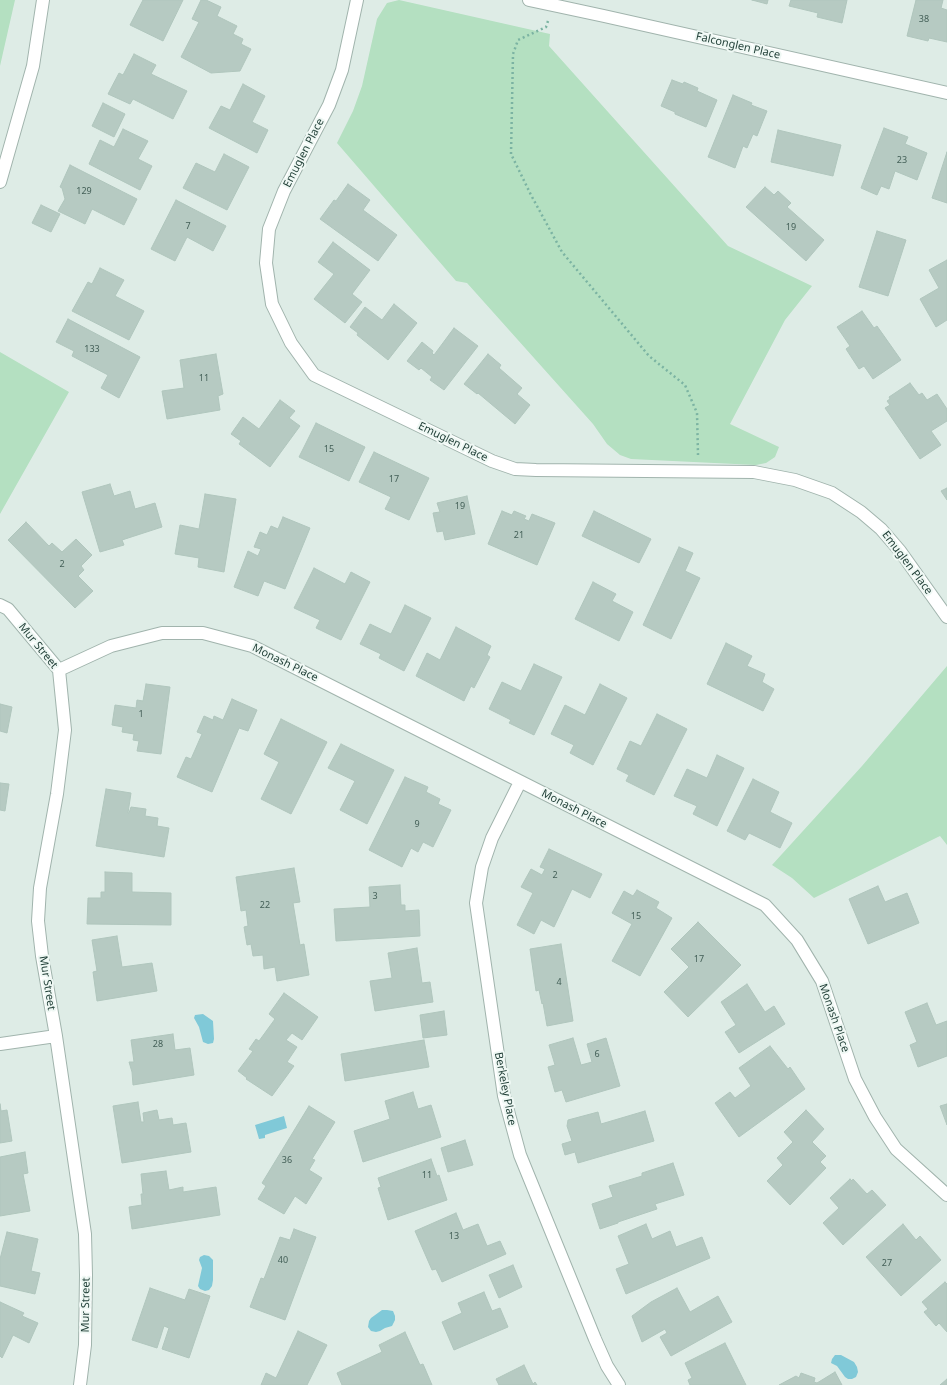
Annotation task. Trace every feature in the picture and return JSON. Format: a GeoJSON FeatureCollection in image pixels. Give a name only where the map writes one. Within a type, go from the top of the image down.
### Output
{"type":"FeatureCollection","features":[{"type":"Feature","properties":{"kind":"street"},"geometry":{"type":"LineString","coordinates":[[0,182],[33,66],[43,0]]}},
{"type":"Feature","properties":{"kind":"street","name":"Emuglen Place"},"geometry":{"type":"LineString","coordinates":[[357,0],[342,70],[329,105],[284,191],[269,229],[266,263],[272,304],[291,343],[314,374],[485,458],[514,469],[754,472],[795,480],[832,493],[861,512],[881,529],[900,551],[947,617]]}},
{"type":"Feature","properties":{"kind":"street","name":"Falconglen Place"},"geometry":{"type":"LineString","coordinates":[[529,0],[947,93]]}},
{"type":"Feature","properties":{"kind":"street","name":"Mur Street"},"geometry":{"type":"LineString","coordinates":[[0,605],[8,609],[59,670],[65,730],[57,794],[40,888],[38,921],[42,956],[56,1036],[85,1234],[85,1345],[80,1385]]}},
{"type":"Feature","properties":{"kind":"street","name":"Monash Place"},"geometry":{"type":"LineString","coordinates":[[59,670],[111,646],[162,633],[203,633],[252,646],[765,905],[797,940],[822,981],[855,1079],[875,1117],[896,1149],[947,1195]]}},
{"type":"Feature","properties":{"kind":"street","name":"Berkeley Place"},"geometry":{"type":"LineString","coordinates":[[520,782],[492,838],[482,867],[476,903],[504,1096],[520,1155],[595,1339],[607,1366],[619,1385]]}},
{"type":"Feature","properties":{"kind":"street"},"geometry":{"type":"LineString","coordinates":[[0,1044],[56,1036]]}},
{"type":"Feature","properties":{"kind":"path"},"geometry":{"type":"LineString","coordinates":[[551,5],[546,27],[518,40],[514,54],[511,154],[562,252],[649,356],[686,385],[697,413],[699,471]]}},
{"type":"Feature","properties":{"kind":"green space"},"geometry":{"type":"Polygon","coordinates":[[[0,0],[15,0],[0,66],[0,0]]]}},
{"type":"Feature","properties":{"kind":"green space"},"geometry":{"type":"Polygon","coordinates":[[[399,0],[550,34],[549,46],[728,246],[812,286],[785,320],[730,424],[779,447],[775,457],[766,463],[756,465],[631,459],[620,455],[607,444],[593,424],[467,283],[456,281],[337,143],[353,111],[362,86],[377,19],[387,3],[399,0]]]}},
{"type":"Feature","properties":{"kind":"green space"},"geometry":{"type":"Polygon","coordinates":[[[0,352],[69,392],[0,514],[0,352]]]}},
{"type":"Feature","properties":{"kind":"green space"},"geometry":{"type":"Polygon","coordinates":[[[947,666],[947,845],[940,836],[814,898],[792,878],[772,865],[862,766],[947,666]]]}},
{"type":"Feature","properties":{"kind":"water"},"geometry":{"type":"Polygon","coordinates":[[[203,1014],[213,1021],[213,1043],[208,1044],[203,1042],[199,1027],[194,1018],[195,1015],[203,1014]]]}},
{"type":"Feature","properties":{"kind":"water"},"geometry":{"type":"Polygon","coordinates":[[[284,1116],[287,1128],[265,1135],[265,1138],[259,1139],[255,1125],[284,1116]]]}},
{"type":"Feature","properties":{"kind":"water"},"geometry":{"type":"Polygon","coordinates":[[[204,1255],[209,1256],[213,1260],[212,1286],[209,1290],[205,1291],[200,1289],[198,1286],[202,1268],[199,1260],[200,1257],[204,1255]]]}},
{"type":"Feature","properties":{"kind":"water"},"geometry":{"type":"Polygon","coordinates":[[[382,1310],[393,1311],[395,1320],[392,1326],[376,1332],[371,1331],[368,1327],[369,1321],[382,1310]]]}},
{"type":"Feature","properties":{"kind":"water"},"geometry":{"type":"Polygon","coordinates":[[[835,1355],[841,1355],[854,1362],[858,1372],[856,1377],[848,1379],[837,1366],[831,1363],[835,1355]]]}},
{"type":"Feature","properties":{"kind":"building"},"geometry":{"type":"Polygon","coordinates":[[[143,0],[183,0],[163,41],[130,25],[143,0]]]}},
{"type":"Feature","properties":{"kind":"building"},"geometry":{"type":"Polygon","coordinates":[[[201,0],[206,0],[221,7],[217,16],[237,26],[233,34],[243,39],[241,44],[251,49],[240,71],[211,73],[181,57],[199,22],[192,19],[201,0]]]}},
{"type":"Feature","properties":{"kind":"building"},"geometry":{"type":"Polygon","coordinates":[[[752,0],[768,0],[767,4],[752,0]]]}},
{"type":"Feature","properties":{"kind":"building"},"geometry":{"type":"Polygon","coordinates":[[[791,0],[847,0],[842,23],[817,17],[818,13],[789,6],[791,0]]]}},
{"type":"Feature","properties":{"kind":"building"},"geometry":{"type":"Polygon","coordinates":[[[916,0],[943,0],[941,8],[947,10],[947,42],[929,38],[928,41],[907,36],[916,0]]]}},
{"type":"Feature","properties":{"kind":"building"},"geometry":{"type":"Polygon","coordinates":[[[134,54],[156,65],[151,74],[187,91],[173,119],[133,99],[130,104],[108,94],[119,73],[123,75],[134,54]]]}},
{"type":"Feature","properties":{"kind":"building"},"geometry":{"type":"Polygon","coordinates":[[[672,80],[683,84],[684,82],[698,88],[697,91],[717,100],[706,127],[675,114],[675,112],[661,106],[672,80]]]}},
{"type":"Feature","properties":{"kind":"building"},"geometry":{"type":"Polygon","coordinates":[[[243,84],[265,96],[252,122],[268,130],[257,153],[209,128],[221,106],[230,110],[243,84]]]}},
{"type":"Feature","properties":{"kind":"building"},"geometry":{"type":"Polygon","coordinates":[[[733,95],[752,103],[751,105],[767,111],[757,136],[753,134],[747,148],[743,146],[735,168],[708,157],[733,95]]]}},
{"type":"Feature","properties":{"kind":"building"},"geometry":{"type":"Polygon","coordinates":[[[103,103],[125,114],[114,137],[92,126],[103,103]]]}},
{"type":"Feature","properties":{"kind":"building"},"geometry":{"type":"Polygon","coordinates":[[[884,128],[908,137],[905,144],[927,153],[917,180],[895,171],[889,189],[881,186],[877,195],[861,188],[884,128]]]}},
{"type":"Feature","properties":{"kind":"building"},"geometry":{"type":"Polygon","coordinates":[[[123,129],[148,141],[138,159],[152,166],[140,190],[89,164],[100,140],[114,147],[123,129]]]}},
{"type":"Feature","properties":{"kind":"building"},"geometry":{"type":"Polygon","coordinates":[[[778,130],[841,145],[833,176],[771,162],[778,130]]]}},
{"type":"Feature","properties":{"kind":"building"},"geometry":{"type":"Polygon","coordinates":[[[947,152],[947,203],[932,198],[947,152]]]}},
{"type":"Feature","properties":{"kind":"building"},"geometry":{"type":"Polygon","coordinates":[[[224,154],[249,167],[227,210],[183,188],[196,163],[215,172],[224,154]]]}},
{"type":"Feature","properties":{"kind":"building"},"geometry":{"type":"Polygon","coordinates":[[[70,165],[137,199],[124,225],[92,209],[85,224],[58,211],[65,199],[62,188],[60,187],[70,165]]]}},
{"type":"Feature","properties":{"kind":"building"},"geometry":{"type":"Polygon","coordinates":[[[348,184],[370,200],[363,210],[397,235],[378,261],[320,219],[334,200],[336,201],[348,184]]]}},
{"type":"Feature","properties":{"kind":"building"},"geometry":{"type":"Polygon","coordinates":[[[765,187],[774,195],[778,191],[791,203],[787,207],[824,240],[806,261],[746,207],[765,187]]]}},
{"type":"Feature","properties":{"kind":"building"},"geometry":{"type":"Polygon","coordinates":[[[176,200],[226,226],[213,251],[187,237],[175,261],[151,249],[176,200]]]}},
{"type":"Feature","properties":{"kind":"building"},"geometry":{"type":"Polygon","coordinates":[[[41,205],[60,214],[51,232],[32,223],[41,205]]]}},
{"type":"Feature","properties":{"kind":"building"},"geometry":{"type":"Polygon","coordinates":[[[877,231],[906,240],[888,296],[859,287],[877,231]]]}},
{"type":"Feature","properties":{"kind":"building"},"geometry":{"type":"Polygon","coordinates":[[[333,242],[370,270],[352,294],[362,302],[345,323],[314,299],[334,274],[318,262],[333,242]]]}},
{"type":"Feature","properties":{"kind":"building"},"geometry":{"type":"Polygon","coordinates":[[[947,260],[947,320],[936,327],[920,299],[939,288],[929,270],[947,260]]]}},
{"type":"Feature","properties":{"kind":"building"},"geometry":{"type":"Polygon","coordinates":[[[100,268],[124,280],[115,296],[144,311],[129,340],[72,311],[88,282],[92,284],[100,268]]]}},
{"type":"Feature","properties":{"kind":"building"},"geometry":{"type":"Polygon","coordinates":[[[394,304],[417,323],[388,360],[357,335],[358,333],[350,327],[365,307],[382,320],[394,304]]]}},
{"type":"Feature","properties":{"kind":"building"},"geometry":{"type":"Polygon","coordinates":[[[862,311],[874,328],[877,326],[901,360],[873,379],[864,366],[859,369],[846,349],[850,346],[837,327],[862,311]]]}},
{"type":"Feature","properties":{"kind":"building"},"geometry":{"type":"Polygon","coordinates":[[[68,319],[140,357],[119,398],[101,388],[108,375],[72,356],[74,351],[56,342],[68,319]]]}},
{"type":"Feature","properties":{"kind":"building"},"geometry":{"type":"Polygon","coordinates":[[[454,328],[478,346],[444,390],[430,380],[432,377],[421,368],[419,370],[407,361],[422,342],[433,351],[432,353],[434,355],[454,328]]]}},
{"type":"Feature","properties":{"kind":"building"},"geometry":{"type":"Polygon","coordinates":[[[216,354],[223,394],[218,396],[220,410],[167,419],[162,391],[184,388],[180,360],[216,354]]]}},
{"type":"Feature","properties":{"kind":"building"},"geometry":{"type":"Polygon","coordinates":[[[488,354],[501,365],[499,368],[522,388],[517,394],[530,405],[515,424],[478,393],[477,394],[464,384],[488,354]]]}},
{"type":"Feature","properties":{"kind":"building"},"geometry":{"type":"Polygon","coordinates":[[[910,383],[919,395],[922,393],[927,400],[937,394],[947,409],[947,421],[931,431],[941,445],[920,459],[885,408],[890,405],[887,401],[890,399],[889,397],[910,383]]]}},
{"type":"Feature","properties":{"kind":"building"},"geometry":{"type":"Polygon","coordinates":[[[280,400],[295,411],[289,418],[300,426],[270,467],[239,444],[241,441],[231,434],[243,417],[259,429],[280,400]]]}},
{"type":"Feature","properties":{"kind":"building"},"geometry":{"type":"Polygon","coordinates":[[[316,423],[365,447],[349,481],[299,457],[316,423]]]}},
{"type":"Feature","properties":{"kind":"building"},"geometry":{"type":"Polygon","coordinates":[[[374,452],[429,478],[409,520],[385,509],[391,497],[359,482],[374,452]]]}},
{"type":"Feature","properties":{"kind":"building"},"geometry":{"type":"Polygon","coordinates":[[[110,484],[114,496],[130,491],[135,509],[155,503],[162,527],[122,540],[124,545],[100,552],[82,492],[110,484]]]}},
{"type":"Feature","properties":{"kind":"building"},"geometry":{"type":"Polygon","coordinates":[[[947,488],[947,500],[941,491],[947,488]]]}},
{"type":"Feature","properties":{"kind":"building"},"geometry":{"type":"Polygon","coordinates":[[[205,494],[236,499],[224,572],[198,567],[199,558],[175,554],[180,525],[199,529],[205,494]]]}},
{"type":"Feature","properties":{"kind":"building"},"geometry":{"type":"Polygon","coordinates":[[[467,496],[475,534],[445,540],[443,531],[437,532],[433,513],[440,512],[437,503],[467,496]]]}},
{"type":"Feature","properties":{"kind":"building"},"geometry":{"type":"Polygon","coordinates":[[[502,511],[512,515],[514,511],[526,516],[524,519],[529,521],[532,514],[555,523],[537,565],[488,544],[502,511]]]}},
{"type":"Feature","properties":{"kind":"building"},"geometry":{"type":"Polygon","coordinates":[[[594,511],[651,539],[639,563],[582,536],[594,511]]]}},
{"type":"Feature","properties":{"kind":"building"},"geometry":{"type":"Polygon","coordinates":[[[283,517],[310,528],[285,589],[264,581],[258,596],[234,587],[248,551],[258,556],[261,549],[254,547],[260,532],[267,535],[271,526],[278,529],[283,517]]]}},
{"type":"Feature","properties":{"kind":"building"},"geometry":{"type":"Polygon","coordinates":[[[26,522],[49,546],[52,543],[62,552],[76,539],[92,555],[81,566],[84,570],[78,576],[93,591],[75,608],[8,540],[26,522]]]}},
{"type":"Feature","properties":{"kind":"building"},"geometry":{"type":"Polygon","coordinates":[[[679,547],[693,553],[685,571],[700,578],[671,639],[643,625],[679,547]]]}},
{"type":"Feature","properties":{"kind":"building"},"geometry":{"type":"Polygon","coordinates":[[[314,568],[345,584],[351,572],[370,582],[341,640],[316,628],[320,620],[294,608],[314,568]]]}},
{"type":"Feature","properties":{"kind":"building"},"geometry":{"type":"Polygon","coordinates":[[[593,582],[616,594],[612,601],[633,612],[619,641],[575,619],[593,582]]]}},
{"type":"Feature","properties":{"kind":"building"},"geometry":{"type":"Polygon","coordinates":[[[405,605],[431,618],[404,671],[379,658],[381,654],[360,644],[370,624],[391,634],[405,605]]]}},
{"type":"Feature","properties":{"kind":"building"},"geometry":{"type":"Polygon","coordinates":[[[456,627],[491,646],[487,655],[490,657],[474,688],[471,686],[464,701],[416,676],[427,653],[440,660],[456,627]]]}},
{"type":"Feature","properties":{"kind":"building"},"geometry":{"type":"Polygon","coordinates":[[[726,643],[752,656],[747,666],[765,674],[762,682],[774,689],[763,711],[707,684],[726,643]]]}},
{"type":"Feature","properties":{"kind":"building"},"geometry":{"type":"Polygon","coordinates":[[[534,664],[562,677],[534,735],[509,723],[511,720],[489,709],[502,682],[521,691],[534,664]]]}},
{"type":"Feature","properties":{"kind":"building"},"geometry":{"type":"Polygon","coordinates":[[[146,684],[170,687],[161,754],[137,751],[139,741],[133,740],[134,734],[122,732],[123,727],[112,725],[115,705],[136,708],[137,700],[143,701],[146,684]]]}},
{"type":"Feature","properties":{"kind":"building"},"geometry":{"type":"Polygon","coordinates":[[[600,684],[627,698],[593,765],[570,753],[574,745],[551,734],[565,705],[585,715],[600,684]]]}},
{"type":"Feature","properties":{"kind":"building"},"geometry":{"type":"Polygon","coordinates":[[[232,699],[257,710],[248,731],[239,728],[212,792],[177,777],[186,757],[191,759],[202,734],[197,732],[204,716],[213,720],[214,716],[223,720],[232,699]]]}},
{"type":"Feature","properties":{"kind":"building"},"geometry":{"type":"Polygon","coordinates":[[[0,704],[12,707],[7,733],[0,731],[0,704]]]}},
{"type":"Feature","properties":{"kind":"building"},"geometry":{"type":"Polygon","coordinates":[[[657,714],[687,729],[654,795],[626,781],[629,775],[617,769],[630,741],[641,746],[657,714]]]}},
{"type":"Feature","properties":{"kind":"building"},"geometry":{"type":"Polygon","coordinates":[[[281,719],[327,742],[291,814],[261,799],[279,762],[264,754],[281,719]]]}},
{"type":"Feature","properties":{"kind":"building"},"geometry":{"type":"Polygon","coordinates":[[[341,744],[394,770],[367,824],[340,810],[355,781],[328,768],[341,744]]]}},
{"type":"Feature","properties":{"kind":"building"},"geometry":{"type":"Polygon","coordinates":[[[717,755],[744,768],[717,826],[693,814],[697,806],[674,796],[687,769],[707,778],[717,755]]]}},
{"type":"Feature","properties":{"kind":"building"},"geometry":{"type":"Polygon","coordinates":[[[405,777],[428,787],[426,792],[440,799],[438,804],[451,810],[433,847],[423,842],[418,852],[411,848],[402,867],[369,850],[405,777]]]}},
{"type":"Feature","properties":{"kind":"building"},"geometry":{"type":"Polygon","coordinates":[[[753,779],[779,792],[770,812],[792,823],[780,848],[749,833],[745,840],[727,831],[753,779]]]}},
{"type":"Feature","properties":{"kind":"building"},"geometry":{"type":"Polygon","coordinates":[[[0,783],[9,784],[5,811],[0,810],[0,783]]]}},
{"type":"Feature","properties":{"kind":"building"},"geometry":{"type":"Polygon","coordinates":[[[106,789],[131,793],[128,813],[131,807],[146,809],[145,816],[158,818],[157,826],[169,828],[164,857],[96,846],[106,789]]]}},
{"type":"Feature","properties":{"kind":"building"},"geometry":{"type":"Polygon","coordinates":[[[549,849],[602,874],[590,898],[572,889],[554,927],[541,920],[534,934],[517,925],[533,893],[521,887],[531,869],[542,875],[545,869],[540,867],[549,849]]]}},
{"type":"Feature","properties":{"kind":"building"},"geometry":{"type":"Polygon","coordinates":[[[294,868],[300,902],[293,903],[300,945],[304,944],[309,975],[277,981],[275,967],[264,969],[263,955],[253,956],[251,944],[247,945],[244,927],[248,926],[246,910],[241,911],[236,877],[294,868]]]}},
{"type":"Feature","properties":{"kind":"building"},"geometry":{"type":"Polygon","coordinates":[[[105,872],[132,873],[132,892],[171,893],[171,925],[87,924],[88,898],[101,898],[101,892],[105,892],[105,872]]]}},
{"type":"Feature","properties":{"kind":"building"},"geometry":{"type":"Polygon","coordinates":[[[400,885],[401,905],[405,905],[405,911],[419,910],[420,936],[336,941],[334,909],[370,907],[369,887],[400,885]]]}},
{"type":"Feature","properties":{"kind":"building"},"geometry":{"type":"Polygon","coordinates":[[[878,886],[885,902],[907,893],[919,923],[868,944],[849,899],[878,886]]]}},
{"type":"Feature","properties":{"kind":"building"},"geometry":{"type":"Polygon","coordinates":[[[637,890],[659,902],[656,908],[672,918],[640,976],[612,961],[632,924],[612,913],[624,891],[633,896],[637,890]]]}},
{"type":"Feature","properties":{"kind":"building"},"geometry":{"type":"Polygon","coordinates":[[[698,922],[741,965],[688,1017],[664,992],[689,967],[671,949],[698,922]]]}},
{"type":"Feature","properties":{"kind":"building"},"geometry":{"type":"Polygon","coordinates":[[[117,936],[122,967],[152,963],[157,991],[97,1001],[93,972],[97,971],[92,940],[117,936]]]}},
{"type":"Feature","properties":{"kind":"building"},"geometry":{"type":"Polygon","coordinates":[[[561,944],[573,1021],[547,1026],[539,990],[536,991],[530,949],[561,944]]]}},
{"type":"Feature","properties":{"kind":"building"},"geometry":{"type":"Polygon","coordinates":[[[417,948],[422,983],[430,982],[433,1002],[375,1011],[370,981],[392,978],[388,953],[417,948]]]}},
{"type":"Feature","properties":{"kind":"building"},"geometry":{"type":"Polygon","coordinates":[[[747,984],[765,1012],[774,1006],[785,1024],[739,1053],[725,1032],[736,1025],[721,1002],[747,984]]]}},
{"type":"Feature","properties":{"kind":"building"},"geometry":{"type":"Polygon","coordinates":[[[284,993],[318,1017],[302,1040],[292,1033],[286,1040],[297,1047],[287,1062],[294,1066],[272,1096],[246,1079],[247,1078],[238,1071],[253,1051],[249,1049],[256,1039],[259,1041],[275,1019],[269,1014],[284,993]]]}},
{"type":"Feature","properties":{"kind":"building"},"geometry":{"type":"Polygon","coordinates":[[[927,1003],[936,1025],[947,1021],[947,1056],[918,1067],[910,1045],[917,1042],[905,1012],[927,1003]]]}},
{"type":"Feature","properties":{"kind":"building"},"geometry":{"type":"Polygon","coordinates":[[[444,1011],[447,1035],[423,1038],[420,1015],[444,1011]]]}},
{"type":"Feature","properties":{"kind":"building"},"geometry":{"type":"Polygon","coordinates":[[[173,1034],[175,1050],[190,1048],[194,1075],[133,1085],[132,1072],[129,1062],[134,1062],[131,1040],[173,1034]]]}},
{"type":"Feature","properties":{"kind":"building"},"geometry":{"type":"Polygon","coordinates":[[[573,1038],[581,1065],[592,1062],[587,1044],[606,1038],[620,1086],[566,1102],[562,1090],[555,1092],[548,1067],[555,1065],[549,1045],[573,1038]]]}},
{"type":"Feature","properties":{"kind":"building"},"geometry":{"type":"Polygon","coordinates":[[[424,1040],[429,1067],[345,1081],[341,1054],[424,1040]]]}},
{"type":"Feature","properties":{"kind":"building"},"geometry":{"type":"Polygon","coordinates":[[[770,1046],[788,1069],[790,1067],[805,1089],[739,1137],[715,1103],[730,1092],[735,1098],[751,1086],[739,1068],[770,1046]]]}},
{"type":"Feature","properties":{"kind":"building"},"geometry":{"type":"Polygon","coordinates":[[[413,1092],[418,1109],[431,1105],[441,1137],[363,1162],[354,1131],[390,1119],[385,1101],[413,1092]]]}},
{"type":"Feature","properties":{"kind":"building"},"geometry":{"type":"Polygon","coordinates":[[[138,1102],[141,1122],[144,1122],[143,1113],[157,1110],[159,1120],[172,1118],[173,1125],[186,1123],[191,1152],[122,1163],[113,1106],[138,1102]]]}},
{"type":"Feature","properties":{"kind":"building"},"geometry":{"type":"Polygon","coordinates":[[[0,1104],[1,1111],[7,1110],[12,1141],[0,1143],[0,1104]]]}},
{"type":"Feature","properties":{"kind":"building"},"geometry":{"type":"Polygon","coordinates":[[[947,1104],[947,1125],[940,1106],[947,1104]]]}},
{"type":"Feature","properties":{"kind":"building"},"geometry":{"type":"Polygon","coordinates":[[[309,1106],[335,1122],[312,1159],[315,1160],[309,1170],[322,1178],[306,1204],[295,1196],[284,1214],[258,1199],[266,1186],[262,1183],[309,1106]]]}},
{"type":"Feature","properties":{"kind":"building"},"geometry":{"type":"Polygon","coordinates":[[[806,1110],[824,1129],[812,1142],[826,1156],[820,1162],[826,1168],[790,1205],[767,1181],[783,1165],[777,1158],[793,1142],[784,1132],[806,1110]]]}},
{"type":"Feature","properties":{"kind":"building"},"geometry":{"type":"Polygon","coordinates":[[[645,1111],[654,1141],[578,1163],[575,1152],[565,1155],[562,1144],[572,1141],[567,1126],[568,1120],[598,1112],[601,1124],[645,1111]]]}},
{"type":"Feature","properties":{"kind":"building"},"geometry":{"type":"Polygon","coordinates":[[[465,1140],[473,1165],[448,1172],[441,1148],[465,1140]]]}},
{"type":"Feature","properties":{"kind":"building"},"geometry":{"type":"Polygon","coordinates":[[[25,1152],[28,1173],[23,1174],[30,1211],[0,1216],[0,1157],[25,1152]]]}},
{"type":"Feature","properties":{"kind":"building"},"geometry":{"type":"Polygon","coordinates":[[[431,1159],[437,1176],[439,1175],[447,1200],[388,1220],[378,1188],[381,1187],[378,1178],[431,1159]]]}},
{"type":"Feature","properties":{"kind":"building"},"geometry":{"type":"Polygon","coordinates":[[[673,1163],[684,1195],[655,1204],[657,1209],[600,1229],[592,1204],[613,1197],[609,1186],[642,1176],[642,1173],[673,1163]]]}},
{"type":"Feature","properties":{"kind":"building"},"geometry":{"type":"Polygon","coordinates":[[[166,1171],[169,1190],[183,1187],[183,1192],[216,1187],[220,1215],[132,1229],[129,1207],[142,1205],[141,1194],[143,1194],[141,1174],[166,1171]]]}},
{"type":"Feature","properties":{"kind":"building"},"geometry":{"type":"Polygon","coordinates":[[[850,1179],[852,1181],[853,1179],[867,1194],[872,1190],[886,1205],[843,1245],[823,1223],[839,1208],[830,1198],[850,1179]]]}},
{"type":"Feature","properties":{"kind":"building"},"geometry":{"type":"Polygon","coordinates":[[[456,1213],[463,1230],[478,1224],[487,1246],[500,1241],[506,1254],[442,1282],[436,1269],[432,1270],[415,1231],[456,1213]]]}},
{"type":"Feature","properties":{"kind":"building"},"geometry":{"type":"Polygon","coordinates":[[[646,1224],[652,1239],[670,1231],[676,1247],[702,1237],[710,1258],[626,1294],[616,1269],[629,1264],[618,1236],[646,1224]]]}},
{"type":"Feature","properties":{"kind":"building"},"geometry":{"type":"Polygon","coordinates":[[[903,1224],[916,1240],[920,1236],[941,1260],[901,1296],[866,1257],[903,1224]]]}},
{"type":"Feature","properties":{"kind":"building"},"geometry":{"type":"Polygon","coordinates":[[[294,1229],[316,1237],[285,1320],[250,1307],[261,1278],[264,1279],[280,1237],[290,1240],[294,1229]]]}},
{"type":"Feature","properties":{"kind":"building"},"geometry":{"type":"Polygon","coordinates":[[[7,1232],[38,1239],[31,1271],[40,1273],[35,1294],[0,1286],[0,1259],[7,1232]]]}},
{"type":"Feature","properties":{"kind":"building"},"geometry":{"type":"Polygon","coordinates":[[[513,1265],[522,1287],[499,1298],[489,1275],[513,1265]]]}},
{"type":"Feature","properties":{"kind":"building"},"geometry":{"type":"Polygon","coordinates":[[[945,1282],[947,1284],[947,1332],[939,1323],[936,1326],[924,1312],[928,1309],[922,1302],[945,1282]]]}},
{"type":"Feature","properties":{"kind":"building"},"geometry":{"type":"Polygon","coordinates":[[[150,1288],[185,1300],[189,1289],[210,1296],[189,1358],[162,1349],[169,1328],[164,1326],[157,1348],[132,1340],[150,1288]]]}},
{"type":"Feature","properties":{"kind":"building"},"geometry":{"type":"Polygon","coordinates":[[[677,1288],[690,1312],[718,1296],[732,1322],[671,1356],[660,1337],[667,1333],[665,1329],[642,1342],[632,1316],[651,1302],[677,1288]]]}},
{"type":"Feature","properties":{"kind":"building"},"geometry":{"type":"Polygon","coordinates":[[[484,1292],[492,1311],[500,1308],[508,1327],[454,1350],[442,1322],[462,1313],[458,1303],[484,1292]]]}},
{"type":"Feature","properties":{"kind":"building"},"geometry":{"type":"Polygon","coordinates":[[[0,1302],[24,1313],[22,1316],[38,1323],[29,1343],[13,1335],[2,1358],[0,1356],[0,1302]]]}},
{"type":"Feature","properties":{"kind":"building"},"geometry":{"type":"Polygon","coordinates":[[[298,1331],[327,1345],[307,1385],[261,1385],[266,1373],[276,1378],[298,1331]]]}},
{"type":"Feature","properties":{"kind":"building"},"geometry":{"type":"Polygon","coordinates":[[[405,1332],[420,1365],[423,1364],[432,1385],[342,1385],[337,1373],[382,1352],[379,1345],[405,1332]]]}},
{"type":"Feature","properties":{"kind":"building"},"geometry":{"type":"Polygon","coordinates":[[[725,1343],[746,1385],[690,1385],[688,1380],[692,1378],[685,1363],[725,1343]]]}},
{"type":"Feature","properties":{"kind":"building"},"geometry":{"type":"Polygon","coordinates":[[[524,1365],[533,1384],[535,1382],[537,1385],[499,1385],[496,1379],[524,1365]]]}},
{"type":"Feature","properties":{"kind":"building"},"geometry":{"type":"Polygon","coordinates":[[[835,1372],[842,1385],[779,1385],[796,1376],[799,1378],[801,1373],[815,1378],[814,1382],[817,1383],[835,1372]]]}},
{"type":"Feature","properties":{"kind":"building"},"geometry":{"type":"Polygon","coordinates":[[[947,1379],[947,1385],[940,1385],[947,1379]]]}}]}
